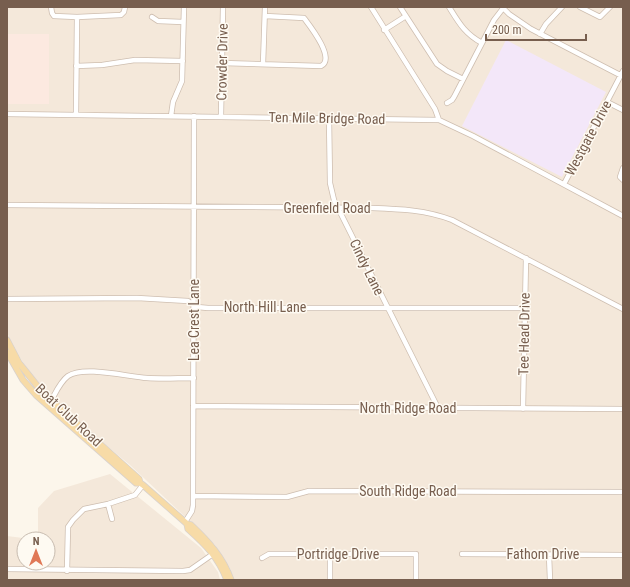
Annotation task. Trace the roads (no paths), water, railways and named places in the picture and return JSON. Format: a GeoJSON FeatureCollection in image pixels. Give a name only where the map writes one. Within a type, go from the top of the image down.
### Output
{"type":"FeatureCollection","features":[{"type":"Feature","properties":{"kind":"main road","name":"Boat Club Road"},"geometry":{"type":"LineString","coordinates":[[7,340],[30,379],[51,401],[140,479],[141,484]]}},
{"type":"Feature","properties":{"kind":"main road","name":"Boat Club Road"},"geometry":{"type":"LineString","coordinates":[[7,352],[23,380],[36,395],[136,483],[141,484],[186,523],[191,525],[210,544],[224,563],[231,580]]}},
{"type":"Feature","properties":{"kind":"main road","name":"Boat Club Road"},"geometry":{"type":"LineString","coordinates":[[186,523],[188,529],[213,554],[221,566],[227,580]]}},
{"type":"Feature","properties":{"kind":"street"},"geometry":{"type":"LineString","coordinates":[[51,7],[53,15],[77,17],[121,15],[124,12],[125,7]]}},
{"type":"Feature","properties":{"kind":"street"},"geometry":{"type":"LineString","coordinates":[[171,116],[173,102],[182,81],[184,7]]}},
{"type":"Feature","properties":{"kind":"street","name":"Crowder Drive"},"geometry":{"type":"LineString","coordinates":[[221,116],[223,7]]}},
{"type":"Feature","properties":{"kind":"street"},"geometry":{"type":"LineString","coordinates":[[263,64],[265,7]]}},
{"type":"Feature","properties":{"kind":"street"},"geometry":{"type":"LineString","coordinates":[[371,7],[384,30],[438,113],[439,120]]}},
{"type":"Feature","properties":{"kind":"street"},"geometry":{"type":"LineString","coordinates":[[400,7],[437,64],[463,79]]}},
{"type":"Feature","properties":{"kind":"street"},"geometry":{"type":"LineString","coordinates":[[449,7],[466,32],[482,43]]}},
{"type":"Feature","properties":{"kind":"street"},"geometry":{"type":"LineString","coordinates":[[447,103],[452,100],[494,20],[503,7],[524,24],[540,34],[622,73]]}},
{"type":"Feature","properties":{"kind":"street"},"geometry":{"type":"LineString","coordinates":[[540,34],[546,24],[562,7]]}},
{"type":"Feature","properties":{"kind":"street"},"geometry":{"type":"LineString","coordinates":[[580,7],[598,17],[602,16],[610,7]]}},
{"type":"Feature","properties":{"kind":"street"},"geometry":{"type":"LineString","coordinates":[[222,63],[321,66],[324,64],[326,61],[325,51],[304,18],[265,16]]}},
{"type":"Feature","properties":{"kind":"street"},"geometry":{"type":"LineString","coordinates":[[384,30],[406,16]]}},
{"type":"Feature","properties":{"kind":"street"},"geometry":{"type":"LineString","coordinates":[[76,115],[77,17]]}},
{"type":"Feature","properties":{"kind":"street"},"geometry":{"type":"LineString","coordinates":[[152,17],[158,21],[184,22]]}},
{"type":"Feature","properties":{"kind":"street"},"geometry":{"type":"LineString","coordinates":[[76,66],[102,65],[135,60],[183,60]]}},
{"type":"Feature","properties":{"kind":"street","name":"Westgate Drive"},"geometry":{"type":"LineString","coordinates":[[564,184],[622,73]]}},
{"type":"Feature","properties":{"kind":"street"},"geometry":{"type":"LineString","coordinates":[[607,102],[623,110]]}},
{"type":"Feature","properties":{"kind":"street","name":"Ten Mile Bridge Road"},"geometry":{"type":"LineString","coordinates":[[7,114],[439,120],[623,216]]}},
{"type":"Feature","properties":{"kind":"street","name":"Lea Crest Lane"},"geometry":{"type":"LineString","coordinates":[[186,523],[192,511],[193,496],[194,116]]}},
{"type":"Feature","properties":{"kind":"street","name":"Cindy Lane"},"geometry":{"type":"LineString","coordinates":[[330,118],[330,183],[334,200],[438,408]]}},
{"type":"Feature","properties":{"kind":"street"},"geometry":{"type":"LineString","coordinates":[[621,179],[623,168]]}},
{"type":"Feature","properties":{"kind":"street","name":"Greenfield Road"},"geometry":{"type":"LineString","coordinates":[[7,205],[406,209],[428,212],[452,220],[623,309]]}},
{"type":"Feature","properties":{"kind":"street","name":"Tee Head Drive"},"geometry":{"type":"LineString","coordinates":[[523,409],[526,258]]}},
{"type":"Feature","properties":{"kind":"street","name":"North Hill Lane"},"geometry":{"type":"LineString","coordinates":[[7,299],[137,298],[188,301],[197,307],[208,308],[525,308]]}},
{"type":"Feature","properties":{"kind":"street"},"geometry":{"type":"LineString","coordinates":[[51,401],[59,386],[68,376],[78,372],[98,372],[148,378],[194,378]]}},
{"type":"Feature","properties":{"kind":"street","name":"North Ridge Road"},"geometry":{"type":"LineString","coordinates":[[193,406],[623,409]]}},
{"type":"Feature","properties":{"kind":"street"},"geometry":{"type":"LineString","coordinates":[[67,571],[68,527],[84,508],[108,504],[135,495],[141,484]]}},
{"type":"Feature","properties":{"kind":"street","name":"South Ridge Road"},"geometry":{"type":"LineString","coordinates":[[193,496],[287,497],[309,491],[623,492]]}},
{"type":"Feature","properties":{"kind":"street"},"geometry":{"type":"LineString","coordinates":[[108,504],[112,519]]}},
{"type":"Feature","properties":{"kind":"street"},"geometry":{"type":"LineString","coordinates":[[330,553],[330,580]]}},
{"type":"Feature","properties":{"kind":"street"},"geometry":{"type":"LineString","coordinates":[[7,569],[67,571],[183,571],[190,570],[213,554]]}},
{"type":"Feature","properties":{"kind":"street","name":"Portridge Drive"},"geometry":{"type":"LineString","coordinates":[[262,558],[269,554],[416,554],[416,580]]}},
{"type":"Feature","properties":{"kind":"street","name":"Fathom Drive"},"geometry":{"type":"LineString","coordinates":[[462,554],[623,555]]}},
{"type":"Feature","properties":{"kind":"street"},"geometry":{"type":"LineString","coordinates":[[549,554],[550,580]]}}]}
